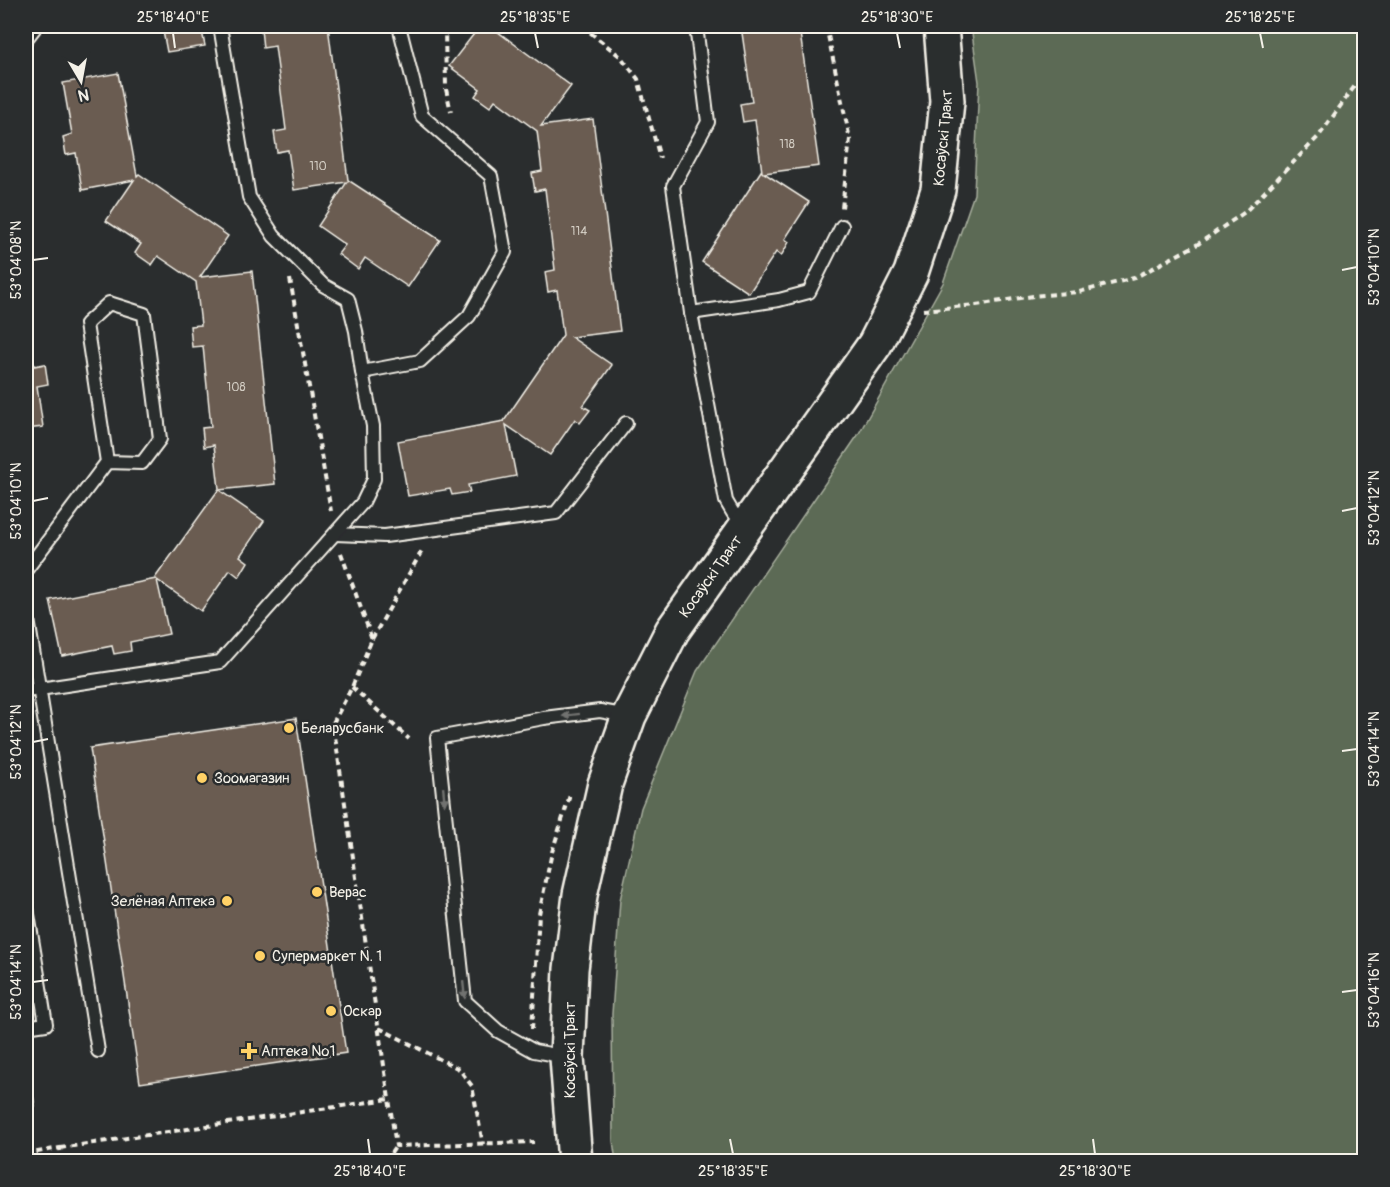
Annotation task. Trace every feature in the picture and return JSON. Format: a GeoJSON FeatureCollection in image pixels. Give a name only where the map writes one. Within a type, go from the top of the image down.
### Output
{"type":"FeatureCollection","features":[{"type":"Feature","properties":{"kind":"main road","name":"Косаўскі Тракт"},"geometry":{"type":"LineString","coordinates":[[575,1161],[567,1057],[571,969],[580,895],[605,784],[629,716],[672,631],[875,344],[911,273],[938,190],[947,101],[941,26]]}},
{"type":"Feature","properties":{"kind":"lane"},"geometry":{"type":"LineString","coordinates":[[26,39],[36,26]]}},
{"type":"Feature","properties":{"kind":"lane"},"geometry":{"type":"LineString","coordinates":[[26,691],[220,662],[363,502],[374,479],[373,426],[348,299],[323,285],[274,236],[249,197],[220,26]]}},
{"type":"Feature","properties":{"kind":"lane"},"geometry":{"type":"LineString","coordinates":[[362,372],[420,361],[469,316],[505,252],[491,176],[422,116],[399,26]]}},
{"type":"Feature","properties":{"kind":"lane"},"geometry":{"type":"LineString","coordinates":[[696,26],[708,122],[673,186],[691,313],[726,501],[733,513],[750,521]]}},
{"type":"Feature","properties":{"kind":"lane"},"geometry":{"type":"LineString","coordinates":[[691,313],[779,300],[809,292],[842,226]]}},
{"type":"Feature","properties":{"kind":"lane"},"geometry":{"type":"LineString","coordinates":[[26,570],[107,462],[86,324],[109,303],[144,314],[160,439],[142,463],[107,462]]}},
{"type":"Feature","properties":{"kind":"lane"},"geometry":{"type":"LineString","coordinates":[[335,534],[385,536],[556,513],[626,423]]}},
{"type":"Feature","properties":{"kind":"lane"},"geometry":{"type":"LineString","coordinates":[[26,607],[98,1051]]}},
{"type":"Feature","properties":{"kind":"lane"},"geometry":{"type":"LineString","coordinates":[[567,1057],[534,1051],[498,1031],[465,1001],[438,738],[600,711],[629,716]]}},
{"type":"Feature","properties":{"kind":"lane"},"geometry":{"type":"LineString","coordinates":[[26,902],[46,1024],[26,1027]]}},
{"type":"Feature","properties":{"kind":"path"},"geometry":{"type":"LineString","coordinates":[[445,26],[446,88],[451,112]]}},
{"type":"Feature","properties":{"kind":"path"},"geometry":{"type":"LineString","coordinates":[[582,26],[621,57],[638,79],[660,158]]}},
{"type":"Feature","properties":{"kind":"path"},"geometry":{"type":"LineString","coordinates":[[826,26],[850,139],[842,199],[842,226]]}},
{"type":"Feature","properties":{"kind":"path"},"geometry":{"type":"LineString","coordinates":[[931,311],[1033,296],[1080,292],[1134,278],[1189,249],[1245,212],[1319,136],[1365,73]]}},
{"type":"Feature","properties":{"kind":"path"},"geometry":{"type":"LineString","coordinates":[[288,276],[292,286],[335,534],[372,639]]}},
{"type":"Feature","properties":{"kind":"path"},"geometry":{"type":"LineString","coordinates":[[385,1161],[396,1146],[333,723],[352,687],[372,639],[425,544],[423,531]]}},
{"type":"Feature","properties":{"kind":"path"},"geometry":{"type":"LineString","coordinates":[[352,687],[409,739]]}},
{"type":"Feature","properties":{"kind":"path"},"geometry":{"type":"LineString","coordinates":[[378,1028],[459,1069],[472,1086],[483,1144]]}},
{"type":"Feature","properties":{"kind":"path"},"geometry":{"type":"LineString","coordinates":[[26,1154],[389,1099]]}},
{"type":"Feature","properties":{"kind":"path"},"geometry":{"type":"LineString","coordinates":[[396,1146],[534,1142]]}},
{"type":"Feature","properties":{"kind":"path"},"geometry":{"type":"LineString","coordinates":[[60,1148],[62,1161]]}},
{"type":"Feature","properties":{"kind":"green space"},"geometry":{"type":"Polygon","coordinates":[[[971,26],[1364,26],[1364,1161],[616,1161],[613,1141],[612,1014],[620,900],[641,808],[697,671],[858,435],[943,283],[974,194],[979,82],[971,26]]]}},
{"type":"Feature","properties":{"kind":"building"},"geometry":{"type":"Polygon","coordinates":[[[162,26],[201,26],[205,46],[167,52],[162,26]]]}},
{"type":"Feature","properties":{"kind":"building"},"geometry":{"type":"Polygon","coordinates":[[[273,26],[328,26],[348,180],[440,240],[408,287],[365,258],[358,269],[338,254],[345,245],[318,226],[347,182],[294,190],[288,150],[277,152],[274,132],[286,130],[275,46],[263,48],[261,29],[273,28],[273,26]]]}},
{"type":"Feature","properties":{"kind":"building"},"geometry":{"type":"Polygon","coordinates":[[[480,26],[490,26],[571,86],[541,126],[593,119],[620,331],[571,337],[612,365],[583,406],[590,410],[580,423],[575,419],[550,455],[506,425],[516,476],[468,485],[470,492],[452,495],[450,489],[408,496],[398,441],[504,421],[563,335],[557,290],[548,292],[545,272],[555,270],[545,189],[535,191],[532,173],[542,171],[537,131],[495,100],[490,107],[475,96],[480,89],[449,66],[480,26]]]}},
{"type":"Feature","properties":{"kind":"building"},"geometry":{"type":"Polygon","coordinates":[[[741,26],[799,26],[819,166],[764,173],[809,202],[785,239],[789,242],[781,256],[776,252],[749,293],[702,262],[762,172],[755,120],[743,122],[740,104],[752,102],[741,26]]]}},
{"type":"Feature","properties":{"kind":"building"},"geometry":{"type":"Polygon","coordinates":[[[118,73],[137,176],[139,174],[228,236],[200,277],[252,271],[275,484],[219,490],[264,521],[240,556],[248,562],[239,577],[230,570],[201,611],[157,580],[169,634],[130,642],[131,651],[114,654],[112,646],[62,656],[50,600],[156,579],[219,489],[214,445],[204,447],[202,428],[211,427],[203,346],[192,347],[190,326],[201,325],[196,282],[158,256],[152,265],[135,253],[141,244],[106,221],[134,180],[82,190],[76,153],[66,155],[63,137],[72,134],[63,83],[118,73]]]}},
{"type":"Feature","properties":{"kind":"building"},"geometry":{"type":"Polygon","coordinates":[[[26,308],[34,366],[45,364],[48,384],[37,386],[43,427],[26,429],[26,308]]]}},
{"type":"Feature","properties":{"kind":"building"},"geometry":{"type":"Polygon","coordinates":[[[26,459],[32,464],[26,472],[26,459]]]}},
{"type":"Feature","properties":{"kind":"building"},"geometry":{"type":"Polygon","coordinates":[[[296,718],[346,1053],[140,1083],[90,748],[296,718]]]}},
{"type":"Feature","properties":{"kind":"building"},"geometry":{"type":"Polygon","coordinates":[[[26,1058],[35,1106],[26,1108],[26,1058]]]}},
{"type":"Feature","properties":{"kind":"place","name":"Беларусбанк"},"geometry":{"type":"Point","coordinates":[289,728]}},
{"type":"Feature","properties":{"kind":"place","name":"Зоомагазин"},"geometry":{"type":"Point","coordinates":[202,778]}},
{"type":"Feature","properties":{"kind":"place","name":"Верас"},"geometry":{"type":"Point","coordinates":[317,892]}},
{"type":"Feature","properties":{"kind":"place","name":"Зелёная Аптека"},"geometry":{"type":"Point","coordinates":[227,901]}},
{"type":"Feature","properties":{"kind":"place","name":"Супермаркет N. 1"},"geometry":{"type":"Point","coordinates":[260,956]}},
{"type":"Feature","properties":{"kind":"place","name":"Оскар"},"geometry":{"type":"Point","coordinates":[331,1011]}},
{"type":"Feature","properties":{"kind":"place","name":"Аптека №1"},"geometry":{"type":"Point","coordinates":[249,1051]}}]}
